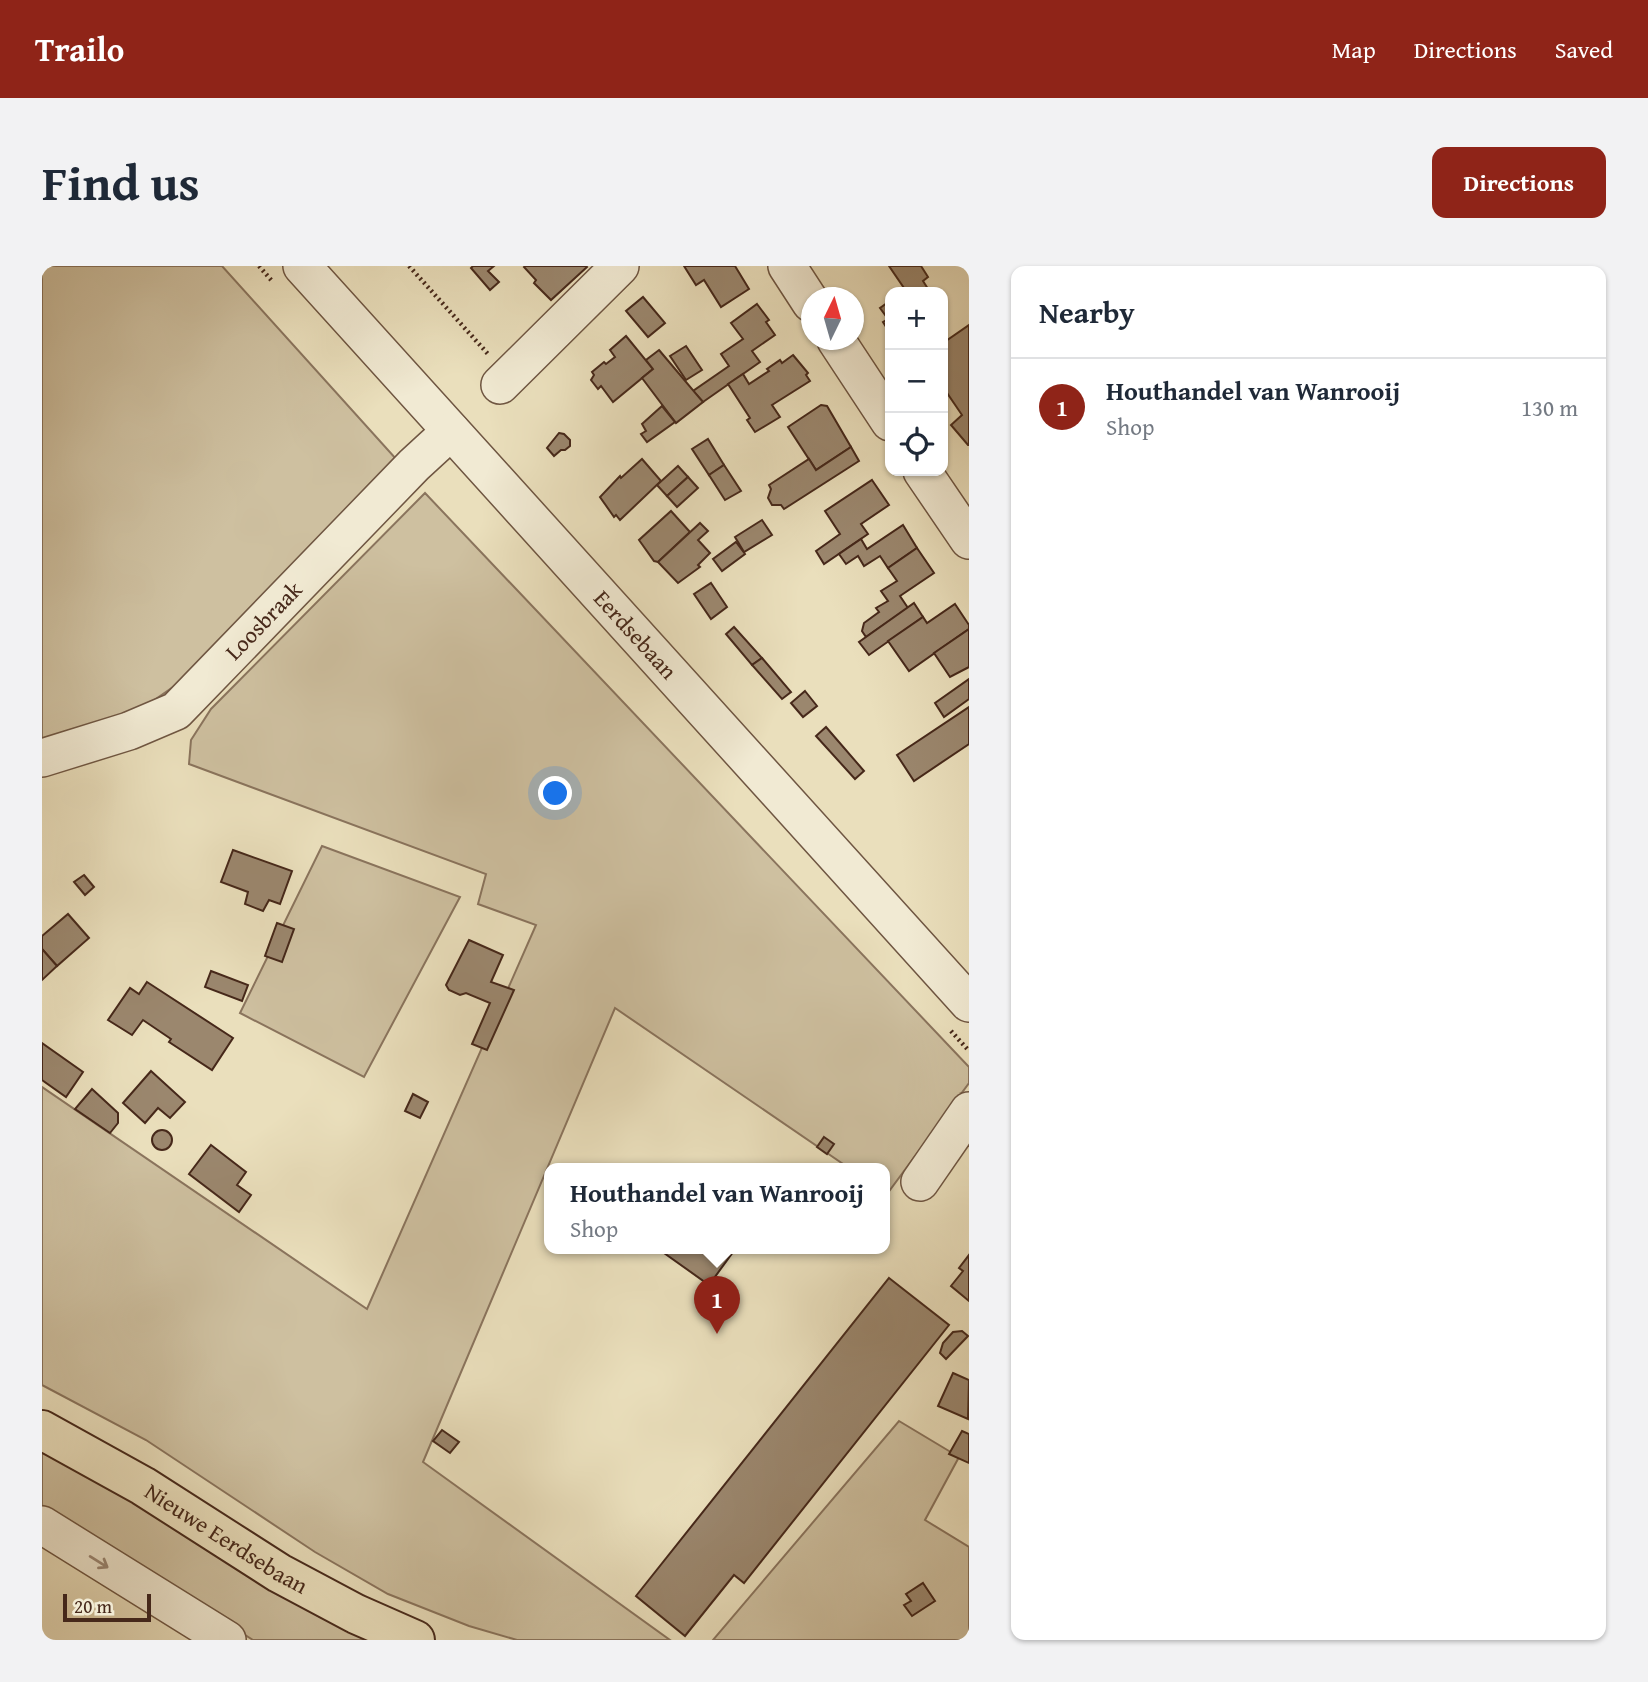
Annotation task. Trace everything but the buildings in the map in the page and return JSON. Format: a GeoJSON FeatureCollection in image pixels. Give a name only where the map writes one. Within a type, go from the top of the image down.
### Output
{"type":"FeatureCollection","features":[{"type":"Feature","properties":{"kind":"main road","name":"Nieuwe Eerdsebaan"},"geometry":{"type":"LineString","coordinates":[[42,1430],[143,1486],[279,1573],[356,1614],[415,1640]]}},
{"type":"Feature","properties":{"kind":"street","name":"Eerdsebaan"},"geometry":{"type":"LineString","coordinates":[[302,266],[969,1003]]}},
{"type":"Feature","properties":{"kind":"street"},"geometry":{"type":"LineString","coordinates":[[495,370],[620,266]]}},
{"type":"Feature","properties":{"kind":"street"},"geometry":{"type":"LineString","coordinates":[[787,266],[801,288]]}},
{"type":"Feature","properties":{"kind":"street"},"geometry":{"type":"LineString","coordinates":[[843,350],[885,414]]}},
{"type":"Feature","properties":{"kind":"street","name":"Loosbraak"},"geometry":{"type":"LineString","coordinates":[[42,758],[129,731],[176,711],[404,475],[451,430]]}},
{"type":"Feature","properties":{"kind":"street"},"geometry":{"type":"LineString","coordinates":[[926,476],[963,518]]}},
{"type":"Feature","properties":{"kind":"street"},"geometry":{"type":"LineString","coordinates":[[920,1182],[969,1111]]}},
{"type":"Feature","properties":{"kind":"street"},"geometry":{"type":"LineString","coordinates":[[42,1525],[227,1640]]}},
{"type":"Feature","properties":{"kind":"path"},"geometry":{"type":"LineString","coordinates":[[409,266],[495,370]]}},
{"type":"Feature","properties":{"kind":"path"},"geometry":{"type":"LineString","coordinates":[[956,1037],[969,1051]]}},
{"type":"Feature","properties":{"kind":"shaded area"},"geometry":{"type":"Polygon","coordinates":[[[42,266],[222,266],[397,460],[213,652],[173,687],[150,703],[118,717],[42,741],[42,266]]]}},
{"type":"Feature","properties":{"kind":"shaded area"},"geometry":{"type":"Polygon","coordinates":[[[425,493],[969,1067],[969,1083],[890,1190],[890,1163],[842,1163],[615,1008],[549,1163],[544,1163],[544,1176],[423,1462],[670,1640],[517,1640],[469,1626],[388,1594],[315,1552],[146,1440],[42,1385],[42,1087],[367,1309],[536,925],[478,904],[486,874],[189,764],[191,740],[211,709],[425,493]]]}},
{"type":"Feature","properties":{"kind":"shaded area"},"geometry":{"type":"Polygon","coordinates":[[[322,846],[460,897],[364,1077],[240,1013],[322,846]]]}},
{"type":"Feature","properties":{"kind":"shaded area"},"geometry":{"type":"Polygon","coordinates":[[[899,1421],[959,1457],[925,1520],[969,1547],[969,1640],[713,1640],[899,1421]]]}},
{"type":"Feature","properties":{"kind":"shaded area"},"geometry":{"type":"Polygon","coordinates":[[[42,1446],[320,1617],[371,1640],[253,1640],[42,1505],[42,1446]]]}},
{"type":"Feature","properties":{"kind":"place","name":"Houthandel van Wanrooij"},"geometry":{"type":"Point","coordinates":[717,1334]}}]}
